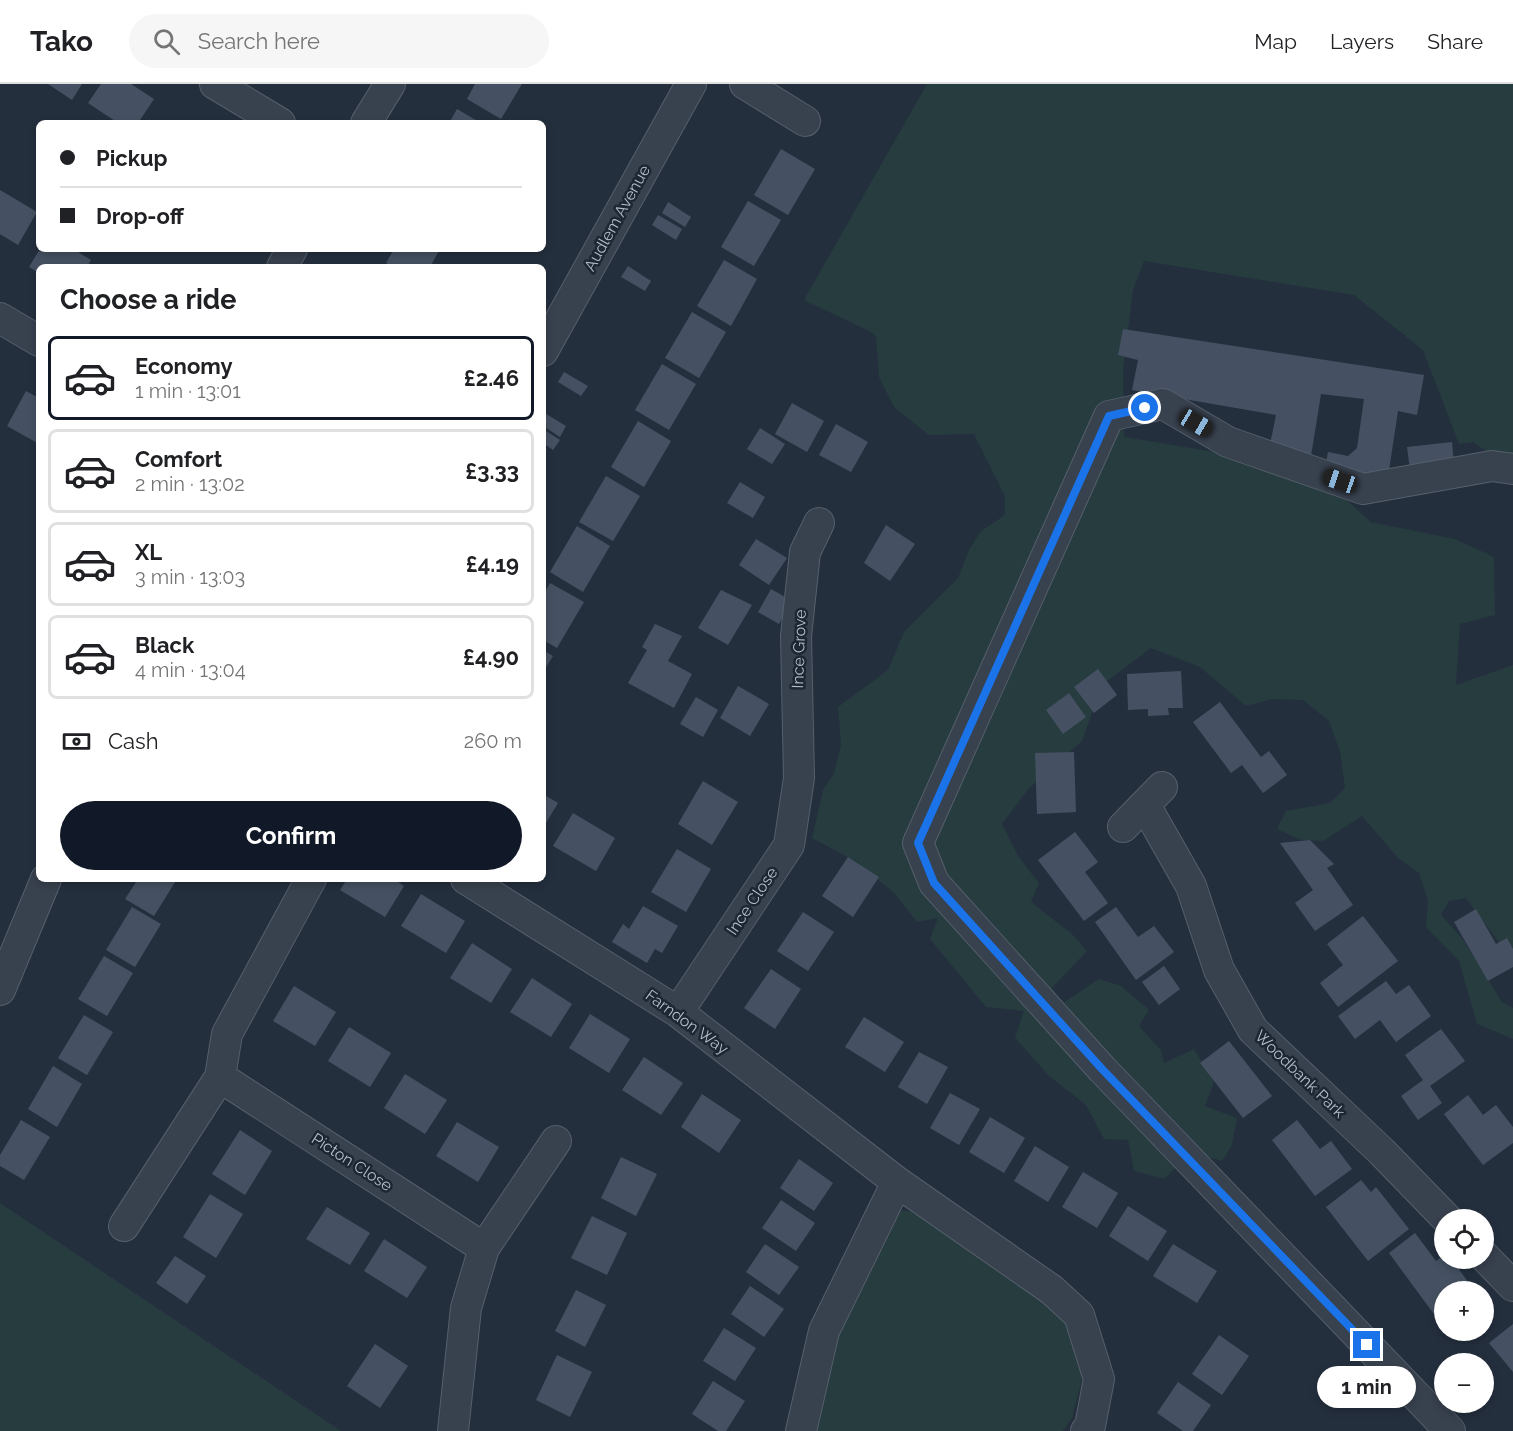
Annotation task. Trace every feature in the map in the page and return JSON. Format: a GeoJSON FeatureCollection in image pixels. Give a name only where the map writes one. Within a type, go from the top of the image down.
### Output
{"type":"FeatureCollection","features":[{"type":"Feature","properties":{"kind":"street"},"geometry":{"type":"LineString","coordinates":[[215,84],[275,120]]}},
{"type":"Feature","properties":{"kind":"street"},"geometry":{"type":"LineString","coordinates":[[368,120],[390,84]]}},
{"type":"Feature","properties":{"kind":"street","name":"Audlem Avenue"},"geometry":{"type":"LineString","coordinates":[[546,346],[691,84]]}},
{"type":"Feature","properties":{"kind":"street"},"geometry":{"type":"LineString","coordinates":[[746,84],[805,121]]}},
{"type":"Feature","properties":{"kind":"street"},"geometry":{"type":"LineString","coordinates":[[0,318],[36,338]]}},
{"type":"Feature","properties":{"kind":"street"},"geometry":{"type":"LineString","coordinates":[[1450,1431],[1070,1034],[934,883],[918,843],[1109,416],[1163,404],[1228,442],[1363,489],[1492,466],[1513,469]]}},
{"type":"Feature","properties":{"kind":"street","name":"Ince Grove"},"geometry":{"type":"LineString","coordinates":[[799,778],[796,636],[805,552],[819,523]]}},
{"type":"Feature","properties":{"kind":"street","name":"Ince Close"},"geometry":{"type":"LineString","coordinates":[[678,1012],[789,845],[799,778]]}},
{"type":"Feature","properties":{"kind":"street","name":"Woodbank Park"},"geometry":{"type":"LineString","coordinates":[[1123,827],[1154,796],[1191,886],[1220,970],[1253,1030],[1382,1152],[1437,1209]]}},
{"type":"Feature","properties":{"kind":"street"},"geometry":{"type":"LineString","coordinates":[[0,990],[45,882]]}},
{"type":"Feature","properties":{"kind":"street"},"geometry":{"type":"LineString","coordinates":[[124,1226],[220,1077],[227,1034],[309,882]]}},
{"type":"Feature","properties":{"kind":"street","name":"Farndon Way"},"geometry":{"type":"LineString","coordinates":[[471,882],[678,1012],[897,1182],[1052,1290],[1079,1314],[1099,1379],[1086,1431]]}},
{"type":"Feature","properties":{"kind":"street","name":"Picton Close"},"geometry":{"type":"LineString","coordinates":[[220,1077],[484,1248]]}},
{"type":"Feature","properties":{"kind":"street"},"geometry":{"type":"LineString","coordinates":[[453,1431],[466,1308],[484,1248],[556,1141]]}},
{"type":"Feature","properties":{"kind":"street"},"geometry":{"type":"LineString","coordinates":[[801,1431],[824,1331],[897,1182]]}},
{"type":"Feature","properties":{"kind":"street"},"geometry":{"type":"LineString","coordinates":[[1494,1266],[1513,1286]]}},
{"type":"Feature","properties":{"kind":"green space"},"geometry":{"type":"Polygon","coordinates":[[[927,84],[1513,84],[1513,469],[1473,442],[1459,444],[1423,350],[1354,295],[1144,261],[1133,290],[1123,370],[1124,437],[1238,456],[1327,482],[1371,522],[1455,539],[1494,557],[1495,615],[1460,624],[1456,685],[1513,665],[1513,952],[1506,952],[1466,898],[1449,901],[1441,915],[1462,938],[1502,1002],[1513,1008],[1513,1039],[1477,1024],[1459,961],[1426,927],[1428,900],[1419,873],[1398,858],[1362,816],[1323,841],[1301,840],[1277,829],[1286,811],[1330,803],[1345,788],[1340,751],[1329,721],[1303,700],[1272,699],[1246,706],[1200,667],[1151,648],[1102,685],[1082,741],[1029,788],[1002,824],[1018,856],[1039,883],[1031,902],[1072,934],[1087,951],[1052,988],[1063,1003],[1099,979],[1121,986],[1149,1010],[1139,1026],[1161,1050],[1164,1063],[1194,1049],[1214,1082],[1205,1106],[1237,1118],[1232,1145],[1222,1161],[1191,1153],[1164,1179],[1134,1171],[1128,1140],[1104,1139],[1086,1105],[1049,1076],[1015,1038],[1024,1011],[986,1007],[930,939],[938,918],[917,922],[894,893],[857,862],[812,838],[823,790],[834,773],[841,745],[838,707],[888,670],[904,632],[958,578],[969,550],[980,532],[1005,515],[1005,496],[974,434],[929,435],[894,407],[879,377],[876,336],[804,300],[927,84]]]}},
{"type":"Feature","properties":{"kind":"green space"},"geometry":{"type":"Polygon","coordinates":[[[0,1203],[341,1431],[0,1431],[0,1203]]]}},
{"type":"Feature","properties":{"kind":"green space"},"geometry":{"type":"Polygon","coordinates":[[[895,1210],[920,1212],[1064,1314],[1079,1340],[1082,1379],[1072,1418],[1063,1431],[808,1431],[819,1389],[877,1229],[895,1210]]]}},
{"type":"Feature","properties":{"kind":"building"},"geometry":{"type":"Polygon","coordinates":[[[48,84],[82,84],[72,100],[48,84]]]}},
{"type":"Feature","properties":{"kind":"building"},"geometry":{"type":"Polygon","coordinates":[[[101,84],[131,84],[154,99],[140,120],[114,120],[88,103],[101,84]]]}},
{"type":"Feature","properties":{"kind":"building"},"geometry":{"type":"Polygon","coordinates":[[[475,84],[522,84],[501,119],[467,99],[475,84]]]}},
{"type":"Feature","properties":{"kind":"building"},"geometry":{"type":"Polygon","coordinates":[[[457,109],[476,120],[451,120],[457,109]]]}},
{"type":"Feature","properties":{"kind":"building"},"geometry":{"type":"Polygon","coordinates":[[[781,149],[815,169],[788,215],[754,195],[781,149]]]}},
{"type":"Feature","properties":{"kind":"building"},"geometry":{"type":"Polygon","coordinates":[[[0,190],[36,211],[36,214],[18,245],[0,234],[0,190]]]}},
{"type":"Feature","properties":{"kind":"building"},"geometry":{"type":"Polygon","coordinates":[[[748,201],[781,220],[754,266],[721,247],[748,201]]]}},
{"type":"Feature","properties":{"kind":"building"},"geometry":{"type":"Polygon","coordinates":[[[668,202],[691,217],[685,227],[662,213],[668,202]]]}},
{"type":"Feature","properties":{"kind":"building"},"geometry":{"type":"Polygon","coordinates":[[[658,215],[682,229],[676,240],[652,225],[658,215]]]}},
{"type":"Feature","properties":{"kind":"building"},"geometry":{"type":"Polygon","coordinates":[[[38,252],[78,252],[91,260],[89,264],[36,264],[36,271],[29,267],[38,252]]]}},
{"type":"Feature","properties":{"kind":"building"},"geometry":{"type":"Polygon","coordinates":[[[392,252],[438,252],[432,264],[386,263],[392,252]]]}},
{"type":"Feature","properties":{"kind":"building"},"geometry":{"type":"Polygon","coordinates":[[[724,260],[757,279],[731,326],[697,306],[724,260]]]}},
{"type":"Feature","properties":{"kind":"building"},"geometry":{"type":"Polygon","coordinates":[[[628,266],[651,281],[645,291],[621,277],[628,266]]]}},
{"type":"Feature","properties":{"kind":"building"},"geometry":{"type":"Polygon","coordinates":[[[692,312],[726,332],[699,378],[665,358],[692,312]]]}},
{"type":"Feature","properties":{"kind":"building"},"geometry":{"type":"Polygon","coordinates":[[[1123,329],[1424,375],[1417,415],[1398,411],[1388,477],[1325,469],[1328,452],[1348,456],[1357,448],[1364,399],[1321,394],[1311,456],[1269,449],[1276,415],[1132,390],[1138,360],[1118,355],[1123,329]]]}},
{"type":"Feature","properties":{"kind":"building"},"geometry":{"type":"Polygon","coordinates":[[[662,364],[696,384],[669,430],[635,410],[662,364]]]}},
{"type":"Feature","properties":{"kind":"building"},"geometry":{"type":"Polygon","coordinates":[[[564,372],[588,386],[581,396],[558,382],[564,372]]]}},
{"type":"Feature","properties":{"kind":"building"},"geometry":{"type":"Polygon","coordinates":[[[26,391],[36,396],[36,442],[7,426],[26,391]]]}},
{"type":"Feature","properties":{"kind":"building"},"geometry":{"type":"Polygon","coordinates":[[[792,403],[824,421],[807,452],[775,434],[792,403]]]}},
{"type":"Feature","properties":{"kind":"building"},"geometry":{"type":"Polygon","coordinates":[[[546,414],[566,426],[560,437],[546,428],[546,414]]]}},
{"type":"Feature","properties":{"kind":"building"},"geometry":{"type":"Polygon","coordinates":[[[638,421],[671,441],[644,487],[611,467],[638,421]]]}},
{"type":"Feature","properties":{"kind":"building"},"geometry":{"type":"Polygon","coordinates":[[[836,424],[868,442],[851,472],[819,455],[836,424]]]}},
{"type":"Feature","properties":{"kind":"building"},"geometry":{"type":"Polygon","coordinates":[[[760,428],[785,444],[772,464],[747,449],[760,428]]]}},
{"type":"Feature","properties":{"kind":"building"},"geometry":{"type":"Polygon","coordinates":[[[546,431],[560,440],[553,450],[546,445],[546,431]]]}},
{"type":"Feature","properties":{"kind":"building"},"geometry":{"type":"Polygon","coordinates":[[[1452,442],[1454,465],[1410,470],[1407,447],[1452,442]]]}},
{"type":"Feature","properties":{"kind":"building"},"geometry":{"type":"Polygon","coordinates":[[[606,476],[640,496],[613,541],[579,522],[606,476]]]}},
{"type":"Feature","properties":{"kind":"building"},"geometry":{"type":"Polygon","coordinates":[[[740,482],[765,497],[753,518],[727,503],[740,482]]]}},
{"type":"Feature","properties":{"kind":"building"},"geometry":{"type":"Polygon","coordinates":[[[886,525],[915,544],[890,581],[864,563],[886,525]]]}},
{"type":"Feature","properties":{"kind":"building"},"geometry":{"type":"Polygon","coordinates":[[[577,526],[610,546],[583,592],[550,572],[577,526]]]}},
{"type":"Feature","properties":{"kind":"building"},"geometry":{"type":"Polygon","coordinates":[[[756,539],[787,558],[769,585],[739,565],[756,539]]]}},
{"type":"Feature","properties":{"kind":"building"},"geometry":{"type":"Polygon","coordinates":[[[550,583],[584,602],[557,648],[546,642],[546,590],[550,583]]]}},
{"type":"Feature","properties":{"kind":"building"},"geometry":{"type":"Polygon","coordinates":[[[771,589],[792,601],[779,624],[758,612],[771,589]]]}},
{"type":"Feature","properties":{"kind":"building"},"geometry":{"type":"Polygon","coordinates":[[[721,590],[752,605],[728,645],[698,628],[721,590]]]}},
{"type":"Feature","properties":{"kind":"building"},"geometry":{"type":"Polygon","coordinates":[[[655,624],[682,636],[668,661],[692,674],[674,708],[628,683],[647,650],[642,647],[655,624]]]}},
{"type":"Feature","properties":{"kind":"building"},"geometry":{"type":"Polygon","coordinates":[[[546,652],[553,656],[546,667],[546,652]]]}},
{"type":"Feature","properties":{"kind":"building"},"geometry":{"type":"Polygon","coordinates":[[[1098,669],[1117,695],[1094,713],[1074,687],[1098,669]]]}},
{"type":"Feature","properties":{"kind":"building"},"geometry":{"type":"Polygon","coordinates":[[[1181,671],[1183,708],[1168,708],[1169,715],[1148,716],[1148,709],[1128,710],[1127,674],[1181,671]]]}},
{"type":"Feature","properties":{"kind":"building"},"geometry":{"type":"Polygon","coordinates":[[[738,686],[769,704],[750,736],[720,718],[738,686]]]}},
{"type":"Feature","properties":{"kind":"building"},"geometry":{"type":"Polygon","coordinates":[[[1069,693],[1086,717],[1063,734],[1046,710],[1069,693]]]}},
{"type":"Feature","properties":{"kind":"building"},"geometry":{"type":"Polygon","coordinates":[[[696,697],[718,710],[703,737],[680,724],[696,697]]]}},
{"type":"Feature","properties":{"kind":"building"},"geometry":{"type":"Polygon","coordinates":[[[1220,702],[1261,757],[1269,751],[1287,775],[1263,793],[1242,765],[1231,773],[1193,722],[1220,702]]]}},
{"type":"Feature","properties":{"kind":"building"},"geometry":{"type":"Polygon","coordinates":[[[1074,752],[1076,812],[1037,814],[1035,753],[1074,752]]]}},
{"type":"Feature","properties":{"kind":"building"},"geometry":{"type":"Polygon","coordinates":[[[703,781],[738,802],[712,845],[678,824],[703,781]]]}},
{"type":"Feature","properties":{"kind":"building"},"geometry":{"type":"Polygon","coordinates":[[[546,796],[558,803],[546,823],[546,796]]]}},
{"type":"Feature","properties":{"kind":"building"},"geometry":{"type":"Polygon","coordinates":[[[573,813],[615,838],[596,871],[553,846],[573,813]]]}},
{"type":"Feature","properties":{"kind":"building"},"geometry":{"type":"Polygon","coordinates":[[[1075,832],[1098,862],[1085,872],[1108,903],[1084,921],[1038,860],[1075,832]]]}},
{"type":"Feature","properties":{"kind":"building"},"geometry":{"type":"Polygon","coordinates":[[[1310,840],[1334,864],[1327,868],[1353,905],[1315,931],[1295,903],[1313,890],[1280,843],[1310,840]]]}},
{"type":"Feature","properties":{"kind":"building"},"geometry":{"type":"Polygon","coordinates":[[[677,849],[711,869],[686,912],[651,892],[677,849]]]}},
{"type":"Feature","properties":{"kind":"building"},"geometry":{"type":"Polygon","coordinates":[[[848,857],[879,877],[853,917],[822,896],[848,857]]]}},
{"type":"Feature","properties":{"kind":"building"},"geometry":{"type":"Polygon","coordinates":[[[136,882],[175,882],[154,916],[125,899],[136,882]]]}},
{"type":"Feature","properties":{"kind":"building"},"geometry":{"type":"Polygon","coordinates":[[[345,882],[398,882],[404,886],[385,917],[340,890],[345,882]]]}},
{"type":"Feature","properties":{"kind":"building"},"geometry":{"type":"Polygon","coordinates":[[[421,894],[465,921],[446,953],[401,926],[421,894]]]}},
{"type":"Feature","properties":{"kind":"building"},"geometry":{"type":"Polygon","coordinates":[[[643,906],[678,926],[662,953],[655,949],[647,963],[612,942],[623,924],[629,929],[643,906]]]}},
{"type":"Feature","properties":{"kind":"building"},"geometry":{"type":"Polygon","coordinates":[[[132,907],[161,924],[135,967],[106,950],[132,907]]]}},
{"type":"Feature","properties":{"kind":"building"},"geometry":{"type":"Polygon","coordinates":[[[1116,907],[1138,937],[1154,926],[1174,952],[1136,980],[1095,922],[1116,907]]]}},
{"type":"Feature","properties":{"kind":"building"},"geometry":{"type":"Polygon","coordinates":[[[1476,909],[1496,944],[1507,938],[1513,949],[1513,967],[1488,981],[1454,922],[1476,909]]]}},
{"type":"Feature","properties":{"kind":"building"},"geometry":{"type":"Polygon","coordinates":[[[803,912],[834,932],[808,971],[777,951],[803,912]]]}},
{"type":"Feature","properties":{"kind":"building"},"geometry":{"type":"Polygon","coordinates":[[[1363,916],[1398,961],[1338,1007],[1320,983],[1343,965],[1327,944],[1363,916]]]}},
{"type":"Feature","properties":{"kind":"building"},"geometry":{"type":"Polygon","coordinates":[[[472,943],[512,969],[491,1003],[450,978],[472,943]]]}},
{"type":"Feature","properties":{"kind":"building"},"geometry":{"type":"Polygon","coordinates":[[[104,956],[133,973],[107,1016],[78,999],[104,956]]]}},
{"type":"Feature","properties":{"kind":"building"},"geometry":{"type":"Polygon","coordinates":[[[1164,966],[1180,989],[1159,1005],[1142,982],[1164,966]]]}},
{"type":"Feature","properties":{"kind":"building"},"geometry":{"type":"Polygon","coordinates":[[[771,969],[801,989],[775,1029],[744,1008],[771,969]]]}},
{"type":"Feature","properties":{"kind":"building"},"geometry":{"type":"Polygon","coordinates":[[[532,978],[572,1004],[551,1037],[510,1012],[532,978]]]}},
{"type":"Feature","properties":{"kind":"building"},"geometry":{"type":"Polygon","coordinates":[[[1386,981],[1396,994],[1409,985],[1431,1016],[1396,1042],[1380,1020],[1355,1039],[1338,1016],[1386,981]]]}},
{"type":"Feature","properties":{"kind":"building"},"geometry":{"type":"Polygon","coordinates":[[[294,986],[336,1012],[315,1046],[273,1021],[294,986]]]}},
{"type":"Feature","properties":{"kind":"building"},"geometry":{"type":"Polygon","coordinates":[[[590,1014],[630,1039],[609,1073],[569,1048],[590,1014]]]}},
{"type":"Feature","properties":{"kind":"building"},"geometry":{"type":"Polygon","coordinates":[[[84,1015],[113,1032],[87,1075],[58,1058],[84,1015]]]}},
{"type":"Feature","properties":{"kind":"building"},"geometry":{"type":"Polygon","coordinates":[[[864,1017],[904,1042],[885,1072],[845,1047],[864,1017]]]}},
{"type":"Feature","properties":{"kind":"building"},"geometry":{"type":"Polygon","coordinates":[[[349,1027],[391,1053],[370,1087],[328,1061],[349,1027]]]}},
{"type":"Feature","properties":{"kind":"building"},"geometry":{"type":"Polygon","coordinates":[[[1441,1029],[1465,1061],[1430,1086],[1442,1103],[1418,1120],[1401,1096],[1423,1080],[1405,1055],[1441,1029]]]}},
{"type":"Feature","properties":{"kind":"building"},"geometry":{"type":"Polygon","coordinates":[[[1229,1041],[1272,1096],[1243,1118],[1200,1063],[1229,1041]]]}},
{"type":"Feature","properties":{"kind":"building"},"geometry":{"type":"Polygon","coordinates":[[[919,1052],[948,1067],[927,1104],[898,1087],[919,1052]]]}},
{"type":"Feature","properties":{"kind":"building"},"geometry":{"type":"Polygon","coordinates":[[[644,1057],[683,1083],[661,1115],[622,1090],[644,1057]]]}},
{"type":"Feature","properties":{"kind":"building"},"geometry":{"type":"Polygon","coordinates":[[[53,1066],[82,1084],[57,1127],[28,1109],[53,1066]]]}},
{"type":"Feature","properties":{"kind":"building"},"geometry":{"type":"Polygon","coordinates":[[[405,1074],[447,1100],[425,1134],[384,1108],[405,1074]]]}},
{"type":"Feature","properties":{"kind":"building"},"geometry":{"type":"Polygon","coordinates":[[[950,1093],[980,1109],[959,1145],[930,1128],[950,1093]]]}},
{"type":"Feature","properties":{"kind":"building"},"geometry":{"type":"Polygon","coordinates":[[[702,1094],[741,1120],[719,1153],[681,1127],[702,1094]]]}},
{"type":"Feature","properties":{"kind":"building"},"geometry":{"type":"Polygon","coordinates":[[[1468,1095],[1483,1115],[1496,1105],[1513,1127],[1513,1143],[1483,1165],[1444,1114],[1468,1095]]]}},
{"type":"Feature","properties":{"kind":"building"},"geometry":{"type":"Polygon","coordinates":[[[990,1117],[1025,1138],[1004,1173],[969,1152],[990,1117]]]}},
{"type":"Feature","properties":{"kind":"building"},"geometry":{"type":"Polygon","coordinates":[[[21,1120],[50,1137],[24,1180],[0,1166],[0,1155],[21,1120]]]}},
{"type":"Feature","properties":{"kind":"building"},"geometry":{"type":"Polygon","coordinates":[[[1297,1120],[1320,1149],[1331,1141],[1352,1169],[1315,1196],[1272,1140],[1297,1120]]]}},
{"type":"Feature","properties":{"kind":"building"},"geometry":{"type":"Polygon","coordinates":[[[457,1122],[499,1147],[478,1182],[436,1156],[457,1122]]]}},
{"type":"Feature","properties":{"kind":"building"},"geometry":{"type":"Polygon","coordinates":[[[240,1130],[272,1151],[245,1195],[212,1174],[240,1130]]]}},
{"type":"Feature","properties":{"kind":"building"},"geometry":{"type":"Polygon","coordinates":[[[1035,1146],[1069,1167],[1048,1202],[1014,1181],[1035,1146]]]}},
{"type":"Feature","properties":{"kind":"building"},"geometry":{"type":"Polygon","coordinates":[[[621,1157],[657,1174],[636,1216],[601,1198],[621,1157]]]}},
{"type":"Feature","properties":{"kind":"building"},"geometry":{"type":"Polygon","coordinates":[[[799,1159],[833,1183],[814,1211],[780,1188],[799,1159]]]}},
{"type":"Feature","properties":{"kind":"building"},"geometry":{"type":"Polygon","coordinates":[[[1083,1172],[1118,1193],[1097,1228],[1062,1207],[1083,1172]]]}},
{"type":"Feature","properties":{"kind":"building"},"geometry":{"type":"Polygon","coordinates":[[[1361,1180],[1371,1192],[1376,1187],[1409,1229],[1368,1261],[1326,1207],[1361,1180]]]}},
{"type":"Feature","properties":{"kind":"building"},"geometry":{"type":"Polygon","coordinates":[[[210,1194],[243,1214],[216,1258],[183,1237],[210,1194]]]}},
{"type":"Feature","properties":{"kind":"building"},"geometry":{"type":"Polygon","coordinates":[[[781,1200],[815,1223],[796,1251],[762,1228],[781,1200]]]}},
{"type":"Feature","properties":{"kind":"building"},"geometry":{"type":"Polygon","coordinates":[[[1128,1206],[1167,1231],[1148,1261],[1109,1236],[1128,1206]]]}},
{"type":"Feature","properties":{"kind":"building"},"geometry":{"type":"Polygon","coordinates":[[[327,1207],[370,1233],[350,1265],[306,1239],[327,1207]]]}},
{"type":"Feature","properties":{"kind":"building"},"geometry":{"type":"Polygon","coordinates":[[[592,1216],[627,1233],[607,1275],[571,1258],[592,1216]]]}},
{"type":"Feature","properties":{"kind":"building"},"geometry":{"type":"Polygon","coordinates":[[[1415,1233],[1434,1258],[1434,1269],[1459,1269],[1467,1281],[1434,1281],[1434,1314],[1389,1253],[1415,1233]]]}},
{"type":"Feature","properties":{"kind":"building"},"geometry":{"type":"Polygon","coordinates":[[[384,1239],[427,1267],[407,1298],[364,1271],[384,1239]]]}},
{"type":"Feature","properties":{"kind":"building"},"geometry":{"type":"Polygon","coordinates":[[[765,1244],[799,1267],[779,1295],[746,1272],[765,1244]]]}},
{"type":"Feature","properties":{"kind":"building"},"geometry":{"type":"Polygon","coordinates":[[[1173,1244],[1217,1271],[1197,1303],[1153,1276],[1173,1244]]]}},
{"type":"Feature","properties":{"kind":"building"},"geometry":{"type":"Polygon","coordinates":[[[175,1256],[206,1276],[187,1304],[156,1283],[175,1256]]]}},
{"type":"Feature","properties":{"kind":"building"},"geometry":{"type":"Polygon","coordinates":[[[750,1286],[784,1309],[764,1337],[731,1314],[750,1286]]]}},
{"type":"Feature","properties":{"kind":"building"},"geometry":{"type":"Polygon","coordinates":[[[576,1290],[606,1305],[585,1347],[555,1331],[576,1290]]]}},
{"type":"Feature","properties":{"kind":"building"},"geometry":{"type":"Polygon","coordinates":[[[1513,1324],[1513,1372],[1489,1343],[1513,1324]]]}},
{"type":"Feature","properties":{"kind":"building"},"geometry":{"type":"Polygon","coordinates":[[[724,1328],[756,1348],[735,1381],[703,1361],[724,1328]]]}},
{"type":"Feature","properties":{"kind":"building"},"geometry":{"type":"Polygon","coordinates":[[[1219,1335],[1249,1356],[1222,1395],[1192,1374],[1219,1335]]]}},
{"type":"Feature","properties":{"kind":"building"},"geometry":{"type":"Polygon","coordinates":[[[375,1344],[408,1366],[380,1408],[347,1386],[375,1344]]]}},
{"type":"Feature","properties":{"kind":"building"},"geometry":{"type":"Polygon","coordinates":[[[557,1355],[592,1372],[570,1417],[536,1400],[557,1355]]]}},
{"type":"Feature","properties":{"kind":"building"},"geometry":{"type":"Polygon","coordinates":[[[713,1381],[745,1401],[726,1431],[718,1431],[692,1414],[713,1381]]]}},
{"type":"Feature","properties":{"kind":"building"},"geometry":{"type":"Polygon","coordinates":[[[1178,1382],[1211,1405],[1193,1431],[1183,1431],[1157,1413],[1178,1382]]]}},
{"type":"Feature","properties":{"kind":"route"},"geometry":{"type":"LineString","coordinates":[[1145,408],[1109,416],[918,843],[934,883],[1102,1069],[1367,1345]]}}]}
